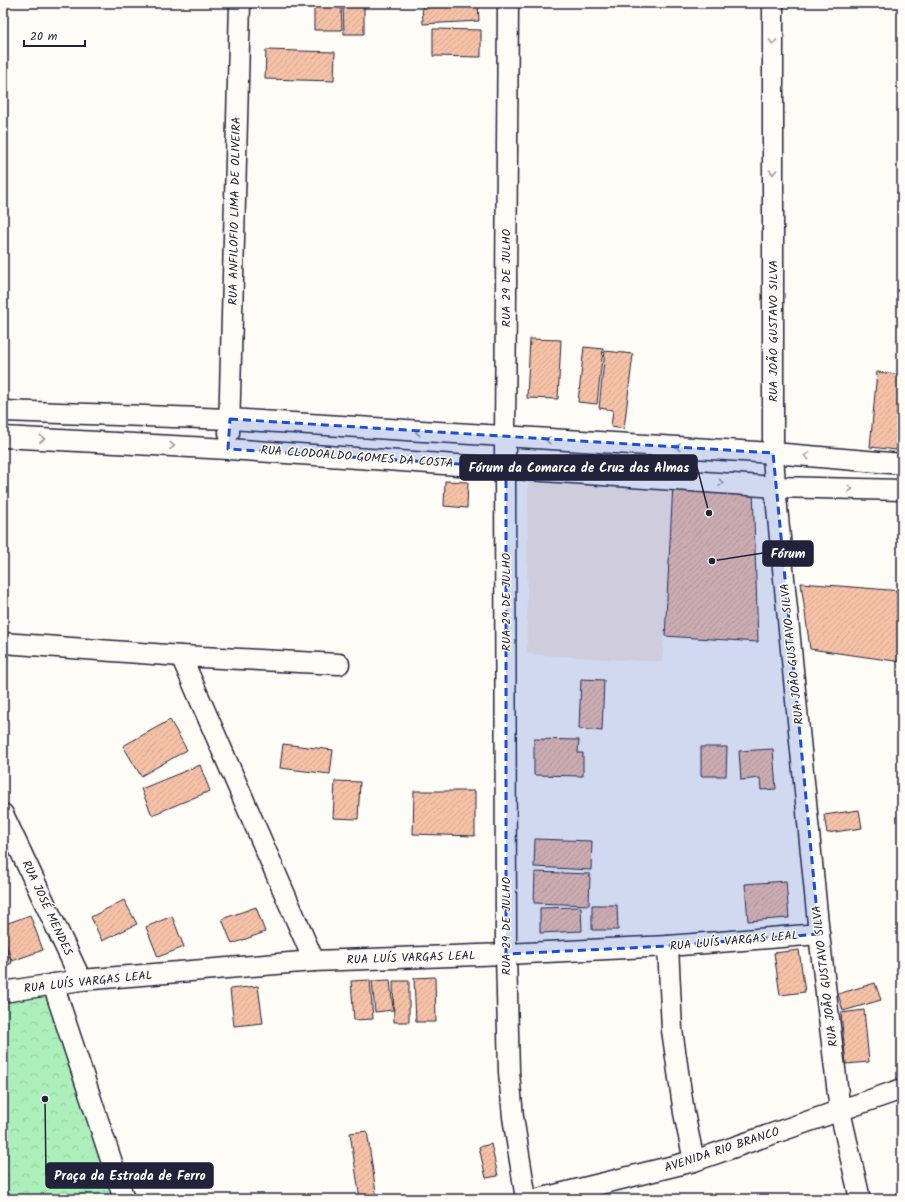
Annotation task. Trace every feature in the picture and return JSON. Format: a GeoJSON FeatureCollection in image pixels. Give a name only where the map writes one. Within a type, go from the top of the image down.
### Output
{"type":"FeatureCollection","features":[{"type":"Feature","properties":{"kind":"street","name":"RUA ANFILOFIO LIMA DE OLIVEIRA"},"geometry":{"type":"LineString","coordinates":[[228,449],[240,3]]}},
{"type":"Feature","properties":{"kind":"street","name":"RUA 29 DE JULHO"},"geometry":{"type":"LineString","coordinates":[[508,3],[506,954],[509,1072],[513,1117],[526,1199]]}},
{"type":"Feature","properties":{"kind":"street","name":"RUA JOÃO GUSTAVO SILVA"},"geometry":{"type":"LineString","coordinates":[[773,3],[773,453],[775,487],[819,934],[840,1111],[860,1199]]}},
{"type":"Feature","properties":{"kind":"street"},"geometry":{"type":"LineString","coordinates":[[3,411],[230,419],[773,453],[902,464]]}},
{"type":"Feature","properties":{"kind":"street","name":"RUA CLODOALDO GOMES DA COSTA"},"geometry":{"type":"LineString","coordinates":[[3,437],[228,449],[506,467],[775,487],[902,490]]}},
{"type":"Feature","properties":{"kind":"street"},"geometry":{"type":"LineString","coordinates":[[3,643],[181,656],[339,664]]}},
{"type":"Feature","properties":{"kind":"street"},"geometry":{"type":"LineString","coordinates":[[181,656],[314,961]]}},
{"type":"Feature","properties":{"kind":"street","name":"RUA JOSÉ MENDES"},"geometry":{"type":"LineString","coordinates":[[3,814],[81,980]]}},
{"type":"Feature","properties":{"kind":"street","name":"RUA LUÍS VARGAS LEAL"},"geometry":{"type":"LineString","coordinates":[[3,992],[81,980],[314,961],[668,946],[819,934]]}},
{"type":"Feature","properties":{"kind":"street"},"geometry":{"type":"LineString","coordinates":[[668,946],[672,1030],[684,1113],[694,1161]]}},
{"type":"Feature","properties":{"kind":"street"},"geometry":{"type":"LineString","coordinates":[[53,984],[124,1199]]}},
{"type":"Feature","properties":{"kind":"street","name":"AVENIDA RIO BRANCO"},"geometry":{"type":"LineString","coordinates":[[538,1199],[694,1161],[902,1088]]}},
{"type":"Feature","properties":{"kind":"highlighted area"},"geometry":{"type":"Polygon","coordinates":[[[230,419],[773,453],[819,934],[668,946],[506,954],[506,467],[228,449],[230,419]]]}},
{"type":"Feature","properties":{"kind":"shaded area"},"geometry":{"type":"Polygon","coordinates":[[[528,477],[673,484],[662,662],[527,654],[528,477]]]}},
{"type":"Feature","properties":{"kind":"green space"},"geometry":{"type":"Polygon","coordinates":[[[52,992],[118,1199],[3,1199],[3,999],[52,992]]]}},
{"type":"Feature","properties":{"kind":"building"},"geometry":{"type":"Polygon","coordinates":[[[314,3],[341,3],[342,30],[314,30],[314,3]]]}},
{"type":"Feature","properties":{"kind":"building"},"geometry":{"type":"Polygon","coordinates":[[[343,3],[364,3],[364,34],[344,34],[343,3]]]}},
{"type":"Feature","properties":{"kind":"building"},"geometry":{"type":"Polygon","coordinates":[[[422,3],[478,3],[479,21],[423,24],[422,3]]]}},
{"type":"Feature","properties":{"kind":"building"},"geometry":{"type":"Polygon","coordinates":[[[433,29],[481,30],[481,57],[433,56],[433,29]]]}},
{"type":"Feature","properties":{"kind":"building"},"geometry":{"type":"Polygon","coordinates":[[[266,50],[335,52],[334,81],[265,79],[266,50]]]}},
{"type":"Feature","properties":{"kind":"building"},"geometry":{"type":"Polygon","coordinates":[[[530,339],[561,340],[558,399],[527,398],[530,339]]]}},
{"type":"Feature","properties":{"kind":"building"},"geometry":{"type":"Polygon","coordinates":[[[584,347],[603,349],[597,404],[578,402],[584,347]]]}},
{"type":"Feature","properties":{"kind":"building"},"geometry":{"type":"Polygon","coordinates":[[[605,351],[633,354],[624,429],[611,427],[613,410],[599,408],[605,351]]]}},
{"type":"Feature","properties":{"kind":"building"},"geometry":{"type":"Polygon","coordinates":[[[877,372],[902,375],[902,396],[897,450],[870,447],[877,372]]]}},
{"type":"Feature","properties":{"kind":"building"},"geometry":{"type":"Polygon","coordinates":[[[445,481],[468,482],[467,508],[444,506],[445,481]]]}},
{"type":"Feature","properties":{"kind":"building"},"geometry":{"type":"Polygon","coordinates":[[[673,484],[753,487],[758,642],[665,636],[673,484]]]}},
{"type":"Feature","properties":{"kind":"building"},"geometry":{"type":"Polygon","coordinates":[[[801,583],[902,591],[902,662],[810,649],[801,583]]]}},
{"type":"Feature","properties":{"kind":"building"},"geometry":{"type":"Polygon","coordinates":[[[581,679],[604,680],[602,731],[579,729],[581,679]]]}},
{"type":"Feature","properties":{"kind":"building"},"geometry":{"type":"Polygon","coordinates":[[[170,720],[187,750],[141,776],[123,746],[170,720]]]}},
{"type":"Feature","properties":{"kind":"building"},"geometry":{"type":"Polygon","coordinates":[[[534,739],[579,740],[578,753],[583,753],[583,776],[534,775],[534,739]]]}},
{"type":"Feature","properties":{"kind":"building"},"geometry":{"type":"Polygon","coordinates":[[[283,744],[333,750],[330,774],[280,768],[283,744]]]}},
{"type":"Feature","properties":{"kind":"building"},"geometry":{"type":"Polygon","coordinates":[[[701,747],[727,747],[726,776],[701,776],[701,747]]]}},
{"type":"Feature","properties":{"kind":"building"},"geometry":{"type":"Polygon","coordinates":[[[773,749],[776,789],[761,790],[760,778],[741,780],[739,751],[773,749]]]}},
{"type":"Feature","properties":{"kind":"building"},"geometry":{"type":"Polygon","coordinates":[[[200,765],[210,791],[152,815],[141,789],[200,765]]]}},
{"type":"Feature","properties":{"kind":"building"},"geometry":{"type":"Polygon","coordinates":[[[335,781],[360,782],[358,819],[333,818],[335,781]]]}},
{"type":"Feature","properties":{"kind":"building"},"geometry":{"type":"Polygon","coordinates":[[[414,791],[475,791],[475,836],[413,834],[414,791]]]}},
{"type":"Feature","properties":{"kind":"building"},"geometry":{"type":"Polygon","coordinates":[[[859,810],[862,828],[827,833],[824,815],[859,810]]]}},
{"type":"Feature","properties":{"kind":"building"},"geometry":{"type":"Polygon","coordinates":[[[535,839],[592,841],[591,870],[534,867],[535,839]]]}},
{"type":"Feature","properties":{"kind":"building"},"geometry":{"type":"Polygon","coordinates":[[[535,872],[590,874],[589,905],[534,903],[535,872]]]}},
{"type":"Feature","properties":{"kind":"building"},"geometry":{"type":"Polygon","coordinates":[[[786,881],[789,918],[748,921],[745,884],[786,881]]]}},
{"type":"Feature","properties":{"kind":"building"},"geometry":{"type":"Polygon","coordinates":[[[124,900],[137,924],[102,941],[91,917],[124,900]]]}},
{"type":"Feature","properties":{"kind":"building"},"geometry":{"type":"Polygon","coordinates":[[[592,905],[617,905],[618,930],[592,930],[592,905]]]}},
{"type":"Feature","properties":{"kind":"building"},"geometry":{"type":"Polygon","coordinates":[[[256,907],[265,932],[232,944],[222,919],[256,907]]]}},
{"type":"Feature","properties":{"kind":"building"},"geometry":{"type":"Polygon","coordinates":[[[581,907],[582,931],[540,933],[540,908],[581,907]]]}},
{"type":"Feature","properties":{"kind":"building"},"geometry":{"type":"Polygon","coordinates":[[[30,915],[43,950],[12,961],[3,935],[3,925],[30,915]]]}},
{"type":"Feature","properties":{"kind":"building"},"geometry":{"type":"Polygon","coordinates":[[[172,916],[184,947],[158,957],[146,927],[172,916]]]}},
{"type":"Feature","properties":{"kind":"building"},"geometry":{"type":"Polygon","coordinates":[[[3,941],[12,963],[3,967],[3,941]]]}},
{"type":"Feature","properties":{"kind":"building"},"geometry":{"type":"Polygon","coordinates":[[[799,950],[805,992],[780,995],[774,953],[799,950]]]}},
{"type":"Feature","properties":{"kind":"building"},"geometry":{"type":"Polygon","coordinates":[[[435,977],[436,1022],[416,1022],[414,978],[435,977]]]}},
{"type":"Feature","properties":{"kind":"building"},"geometry":{"type":"Polygon","coordinates":[[[370,980],[373,1019],[354,1020],[351,981],[370,980]]]}},
{"type":"Feature","properties":{"kind":"building"},"geometry":{"type":"Polygon","coordinates":[[[390,980],[393,1010],[375,1012],[372,981],[390,980]]]}},
{"type":"Feature","properties":{"kind":"building"},"geometry":{"type":"Polygon","coordinates":[[[393,981],[409,981],[409,1022],[394,1022],[393,981]]]}},
{"type":"Feature","properties":{"kind":"building"},"geometry":{"type":"Polygon","coordinates":[[[875,983],[881,1000],[843,1011],[838,994],[875,983]]]}},
{"type":"Feature","properties":{"kind":"building"},"geometry":{"type":"Polygon","coordinates":[[[258,986],[263,1023],[234,1026],[230,989],[258,986]]]}},
{"type":"Feature","properties":{"kind":"building"},"geometry":{"type":"Polygon","coordinates":[[[864,1010],[869,1062],[846,1064],[841,1013],[864,1010]]]}},
{"type":"Feature","properties":{"kind":"building"},"geometry":{"type":"Polygon","coordinates":[[[367,1131],[377,1199],[360,1199],[350,1133],[367,1131]]]}},
{"type":"Feature","properties":{"kind":"building"},"geometry":{"type":"Polygon","coordinates":[[[491,1144],[498,1176],[486,1178],[479,1147],[491,1144]]]}},
{"type":"Feature","properties":{"kind":"place","name":"Fórum da Comarca de Cruz das Almas"},"geometry":{"type":"Point","coordinates":[709,513]}},
{"type":"Feature","properties":{"kind":"place","name":"Fórum"},"geometry":{"type":"Point","coordinates":[712,561]}},
{"type":"Feature","properties":{"kind":"place","name":"Praça da Estrada de Ferro"},"geometry":{"type":"Point","coordinates":[45,1099]}}]}
